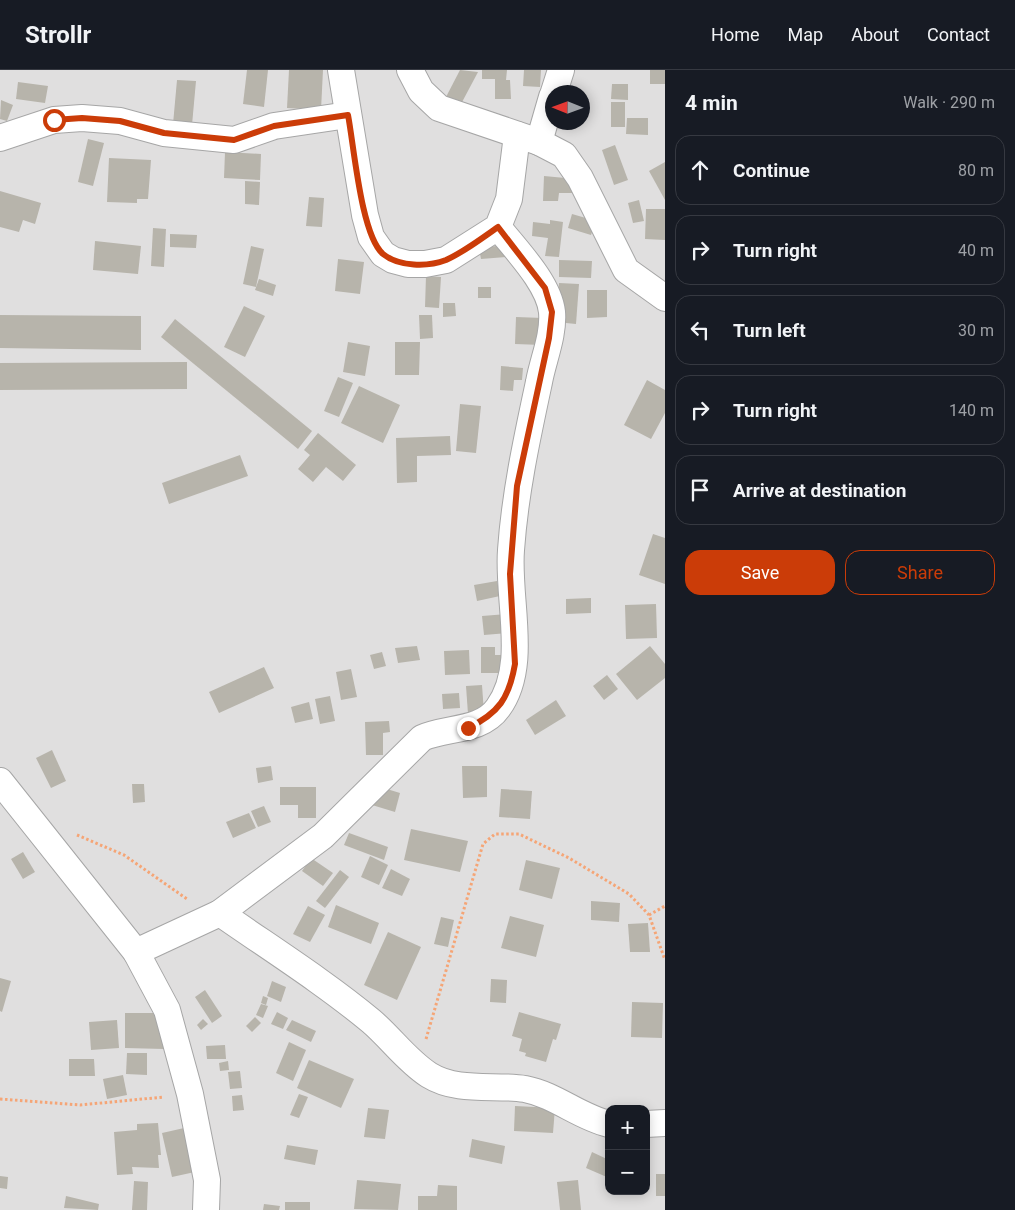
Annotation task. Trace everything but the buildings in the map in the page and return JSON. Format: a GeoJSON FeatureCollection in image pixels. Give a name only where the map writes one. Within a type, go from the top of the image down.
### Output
{"type":"FeatureCollection","features":[{"type":"Feature","properties":{"kind":"street"},"geometry":{"type":"LineString","coordinates":[[341,70],[365,215],[371,237],[383,254],[408,264],[446,260],[498,227],[528,138],[545,108]]}},
{"type":"Feature","properties":{"kind":"street"},"geometry":{"type":"LineString","coordinates":[[410,70],[421,91],[439,108],[528,138],[564,155],[572,164],[626,270],[665,298]]}},
{"type":"Feature","properties":{"kind":"street"},"geometry":{"type":"LineString","coordinates":[[556,85],[561,70]]}},
{"type":"Feature","properties":{"kind":"street"},"geometry":{"type":"LineString","coordinates":[[0,138],[54,120],[82,118],[120,121],[164,133],[234,140],[274,126],[348,115]]}},
{"type":"Feature","properties":{"kind":"street"},"geometry":{"type":"LineString","coordinates":[[136,952],[220,913],[323,836],[422,738],[432,734],[468,728],[483,721],[497,710],[507,693],[515,664],[510,574],[517,486],[549,338],[552,312],[545,288],[498,227]]}},
{"type":"Feature","properties":{"kind":"street"},"geometry":{"type":"LineString","coordinates":[[0,781],[136,952],[167,1010],[190,1094],[207,1180],[206,1210]]}},
{"type":"Feature","properties":{"kind":"street"},"geometry":{"type":"LineString","coordinates":[[220,913],[371,1022],[416,1066],[430,1076],[443,1082],[468,1087],[501,1086],[536,1092],[555,1098],[588,1117],[605,1123]]}},
{"type":"Feature","properties":{"kind":"street"},"geometry":{"type":"LineString","coordinates":[[650,1124],[665,1123]]}},
{"type":"Feature","properties":{"kind":"path"},"geometry":{"type":"LineString","coordinates":[[71,833],[124,855],[188,900],[220,913]]}},
{"type":"Feature","properties":{"kind":"path"},"geometry":{"type":"LineString","coordinates":[[416,1066],[436,1010],[483,844],[495,834],[519,834],[569,858],[628,894],[649,915],[665,960]]}},
{"type":"Feature","properties":{"kind":"path"},"geometry":{"type":"LineString","coordinates":[[649,915],[665,906]]}},
{"type":"Feature","properties":{"kind":"path"},"geometry":{"type":"LineString","coordinates":[[0,1099],[80,1105],[190,1094]]}},
{"type":"Feature","properties":{"kind":"shaded area"},"geometry":{"type":"Polygon","coordinates":[[[0,70],[665,70],[665,1210],[0,1210],[0,70]]]}},
{"type":"Feature","properties":{"kind":"route"},"geometry":{"type":"LineString","coordinates":[[54,120],[82,118],[120,121],[164,133],[234,140],[274,126],[348,115],[365,215],[371,237],[383,254],[393,260],[408,264],[425,264],[446,260],[498,227],[545,288],[552,312],[549,338],[517,486],[511,551],[510,574],[515,664],[507,693],[497,710],[483,721],[468,728]]}}]}
